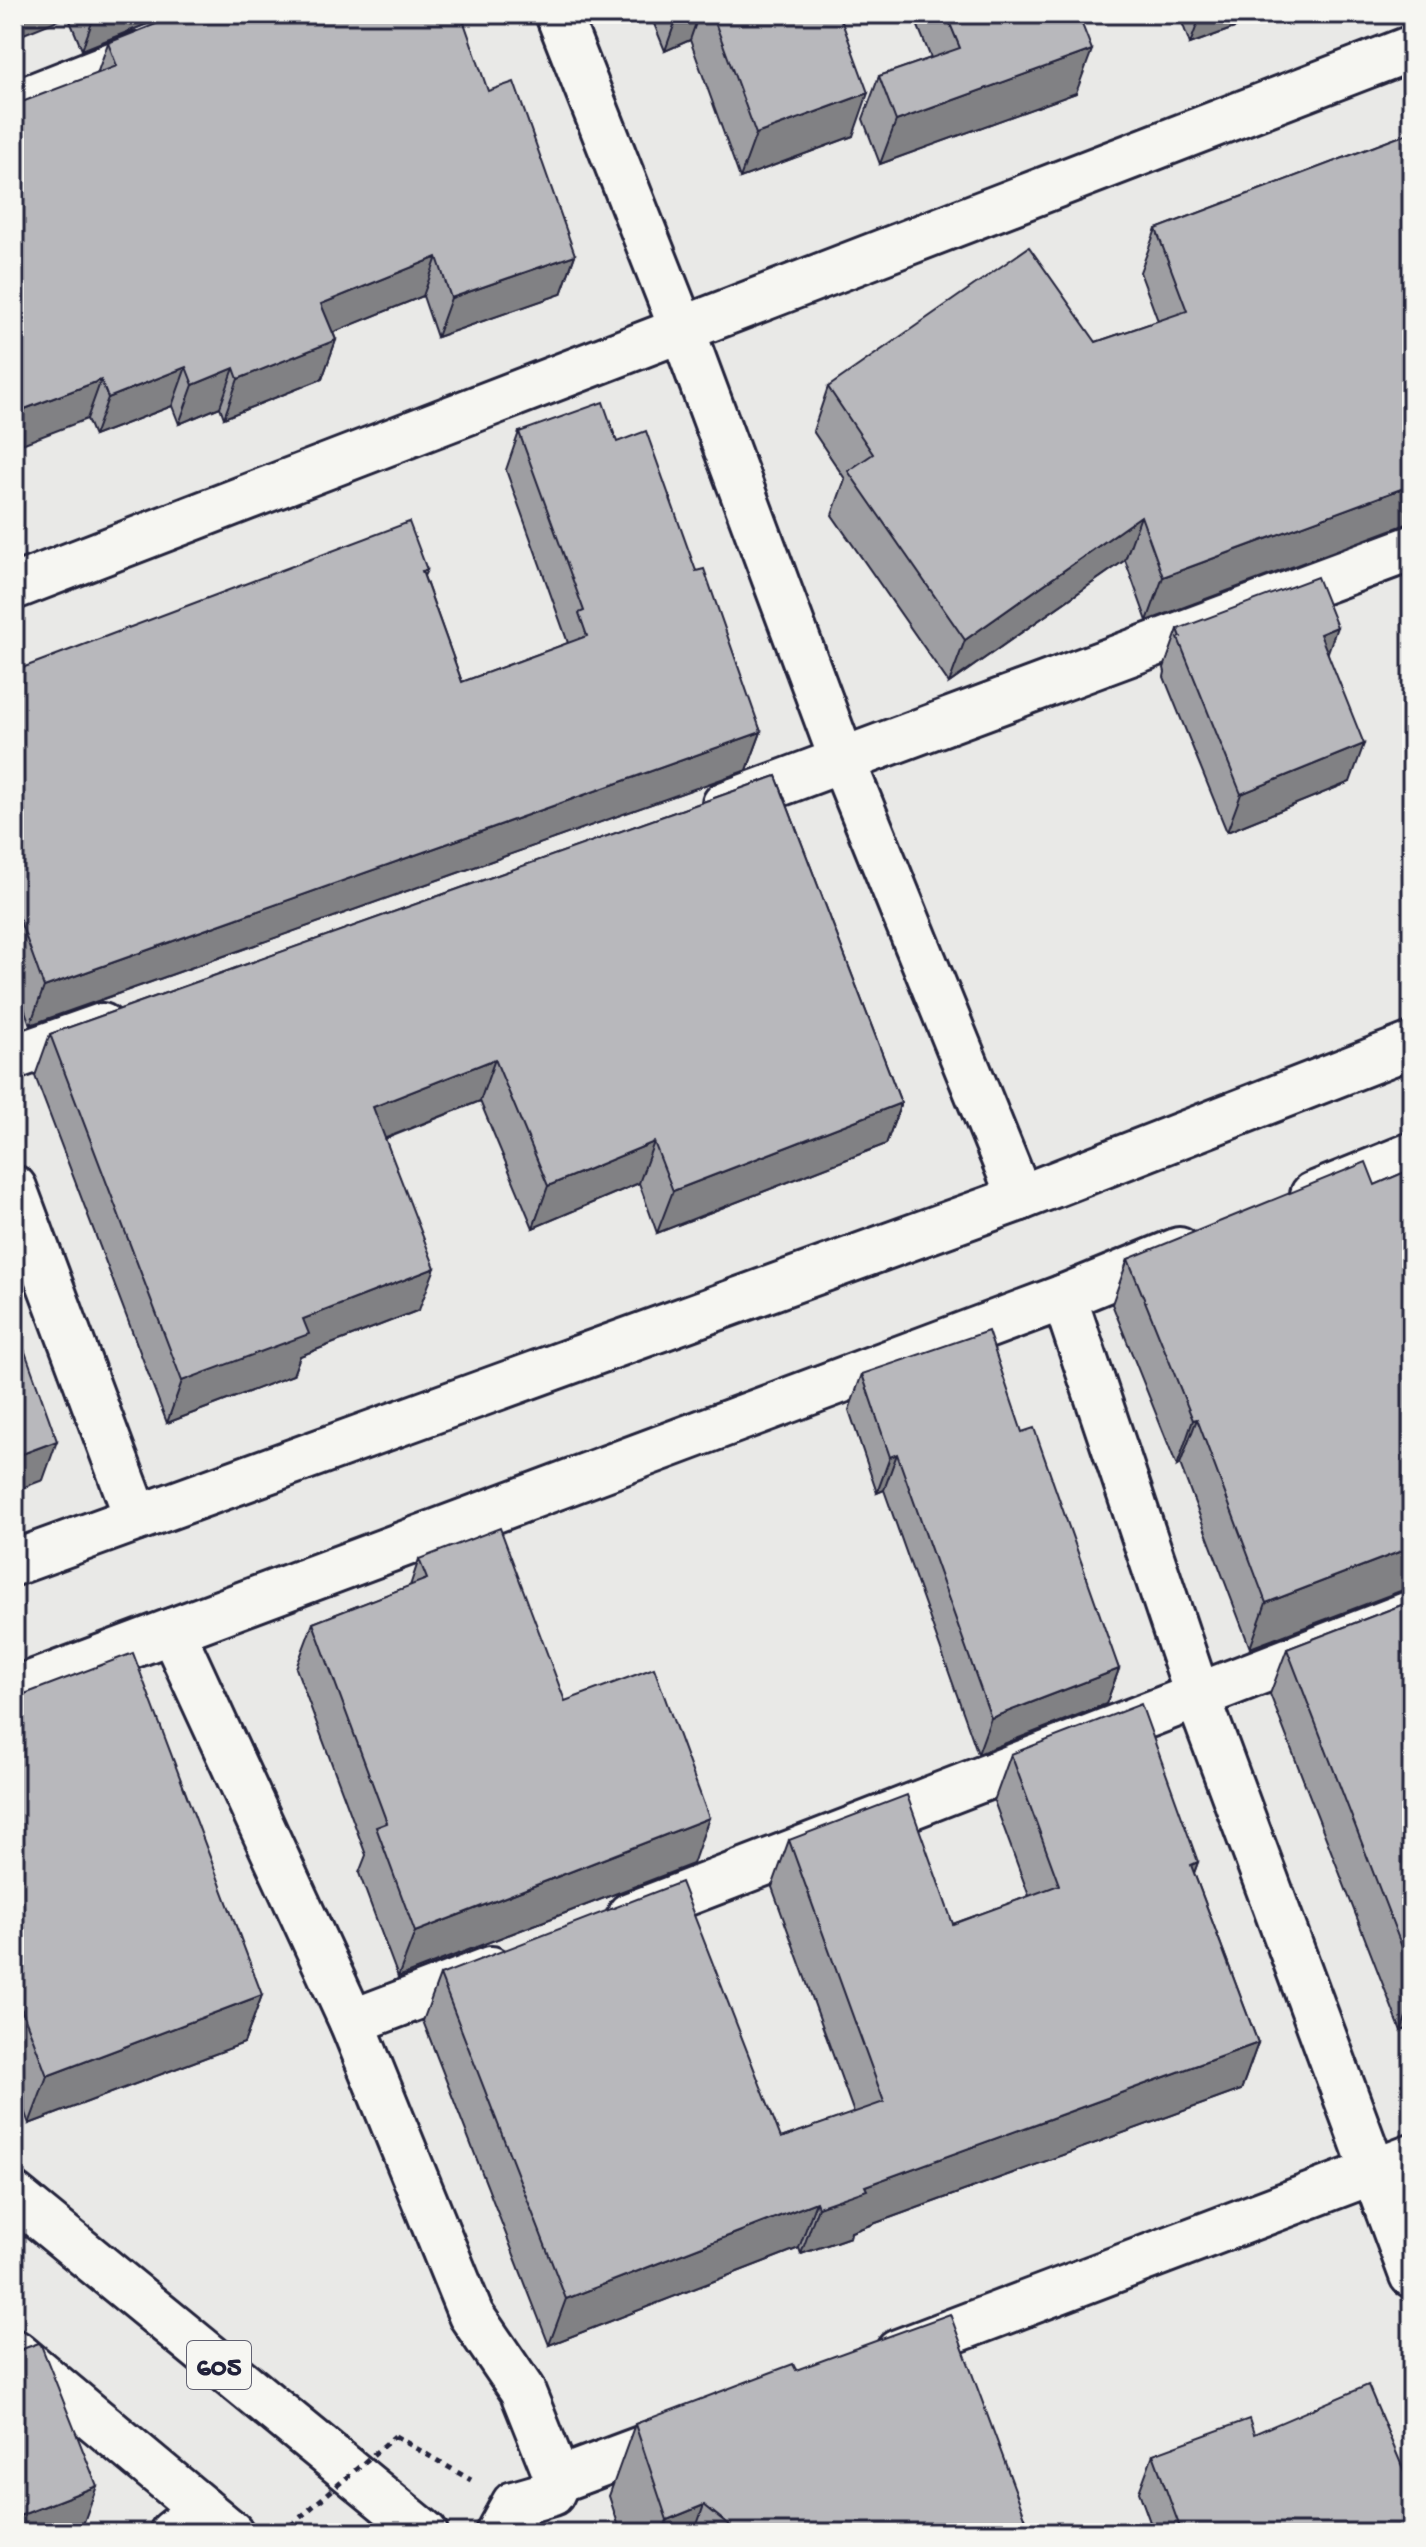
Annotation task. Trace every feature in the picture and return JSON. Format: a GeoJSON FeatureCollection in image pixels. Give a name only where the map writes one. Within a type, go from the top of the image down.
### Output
{"type":"FeatureCollection","features":[{"type":"Feature","properties":{"kind":"main road"},"geometry":{"type":"LineString","coordinates":[[558,14],[682,329],[843,762],[1020,1198]]}},
{"type":"Feature","properties":{"kind":"main road"},"geometry":{"type":"LineString","coordinates":[[14,587],[1412,48]]}},
{"type":"Feature","properties":{"kind":"main road"},"geometry":{"type":"LineString","coordinates":[[692,815],[843,762],[1412,548]]}},
{"type":"Feature","properties":{"kind":"main road"},"geometry":{"type":"LineString","coordinates":[[14,1057],[135,1014]]}},
{"type":"Feature","properties":{"kind":"main road"},"geometry":{"type":"LineString","coordinates":[[14,1563],[1020,1198],[1412,1045]]}},
{"type":"Feature","properties":{"kind":"main road"},"geometry":{"type":"LineString","coordinates":[[1282,1208],[1412,1155]]}},
{"type":"Feature","properties":{"kind":"main road"},"geometry":{"type":"LineString","coordinates":[[14,1188],[137,1518]]}},
{"type":"Feature","properties":{"kind":"main road"},"geometry":{"type":"LineString","coordinates":[[14,1690],[1064,1297],[1209,1238]]}},
{"type":"Feature","properties":{"kind":"main road"},"geometry":{"type":"LineString","coordinates":[[1064,1297],[1198,1697],[1392,2164],[1412,2275]]}},
{"type":"Feature","properties":{"kind":"main road"},"geometry":{"type":"LineString","coordinates":[[589,1931],[1412,1613]]}},
{"type":"Feature","properties":{"kind":"main road"},"geometry":{"type":"LineString","coordinates":[[172,1631],[352,2022],[471,2315],[522,2390],[558,2480]]}},
{"type":"Feature","properties":{"kind":"main road"},"geometry":{"type":"LineString","coordinates":[[352,2022],[530,1954]]}},
{"type":"Feature","properties":{"kind":"main road"},"geometry":{"type":"LineString","coordinates":[[854,2368],[1392,2164]]}},
{"type":"Feature","properties":{"kind":"main road","name":"605"},"geometry":{"type":"LineString","coordinates":[[14,2196],[425,2533]]}},
{"type":"Feature","properties":{"kind":"main road"},"geometry":{"type":"LineString","coordinates":[[14,2352],[202,2525]]}},
{"type":"Feature","properties":{"kind":"main road"},"geometry":{"type":"LineString","coordinates":[[506,2519],[552,2493],[558,2480],[721,2419]]}},
{"type":"Feature","properties":{"kind":"lane"},"geometry":{"type":"LineString","coordinates":[[14,95],[160,37]]}},
{"type":"Feature","properties":{"kind":"path"},"geometry":{"type":"LineString","coordinates":[[282,2533],[395,2436],[506,2519]]}},
{"type":"Feature","properties":{"kind":"building"},"geometry":{"type":"Polygon","coordinates":[[[181,14],[185,19],[200,14],[461,14],[488,91],[514,82],[575,255],[451,298],[437,257],[321,304],[336,340],[238,379],[234,368],[193,385],[186,367],[108,398],[101,380],[14,413],[14,105],[117,66],[108,43],[181,14]]]}},
{"type":"Feature","properties":{"kind":"building"},"geometry":{"type":"Polygon","coordinates":[[[712,14],[839,14],[868,93],[756,134],[712,14]]]}},
{"type":"Feature","properties":{"kind":"building"},"geometry":{"type":"Polygon","coordinates":[[[946,14],[1078,14],[1092,50],[896,121],[879,76],[960,48],[946,14]]]}},
{"type":"Feature","properties":{"kind":"building"},"geometry":{"type":"Polygon","coordinates":[[[1412,132],[1412,485],[1163,577],[1141,516],[965,640],[848,471],[873,454],[828,387],[1029,247],[1096,342],[1187,311],[1156,229],[1412,132]]]}},
{"type":"Feature","properties":{"kind":"building"},"geometry":{"type":"Polygon","coordinates":[[[603,402],[617,442],[646,431],[696,571],[704,569],[761,732],[44,987],[14,904],[14,671],[409,522],[427,570],[422,571],[462,682],[587,636],[579,613],[584,611],[519,432],[603,402]]]}},
{"type":"Feature","properties":{"kind":"building"},"geometry":{"type":"Polygon","coordinates":[[[1317,577],[1337,627],[1320,634],[1364,744],[1241,794],[1178,638],[1181,637],[1178,629],[1317,577]]]}},
{"type":"Feature","properties":{"kind":"building"},"geometry":{"type":"Polygon","coordinates":[[[776,776],[901,1103],[673,1191],[654,1142],[548,1186],[495,1059],[373,1107],[435,1268],[303,1319],[309,1334],[182,1381],[50,1034],[776,776]]]}},
{"type":"Feature","properties":{"kind":"building"},"geometry":{"type":"Polygon","coordinates":[[[1366,1162],[1375,1185],[1412,1169],[1412,1547],[1266,1603],[1197,1419],[1193,1420],[1128,1259],[1366,1162]]]}},
{"type":"Feature","properties":{"kind":"building"},"geometry":{"type":"Polygon","coordinates":[[[14,1321],[57,1441],[14,1457],[14,1321]]]}},
{"type":"Feature","properties":{"kind":"building"},"geometry":{"type":"Polygon","coordinates":[[[988,1331],[1022,1432],[1034,1428],[1119,1669],[991,1718],[897,1454],[890,1457],[862,1374],[988,1331]]]}},
{"type":"Feature","properties":{"kind":"building"},"geometry":{"type":"Polygon","coordinates":[[[500,1528],[565,1701],[654,1668],[709,1818],[415,1932],[376,1827],[387,1823],[313,1623],[427,1579],[419,1559],[500,1528]]]}},
{"type":"Feature","properties":{"kind":"building"},"geometry":{"type":"Polygon","coordinates":[[[1412,1601],[1412,1973],[1287,1649],[1412,1601]]]}},
{"type":"Feature","properties":{"kind":"building"},"geometry":{"type":"Polygon","coordinates":[[[133,1653],[262,1995],[47,2076],[14,1989],[14,1698],[133,1653]]]}},
{"type":"Feature","properties":{"kind":"building"},"geometry":{"type":"Polygon","coordinates":[[[1141,1704],[1198,1862],[1191,1865],[1258,2043],[865,2186],[867,2190],[818,2207],[816,2202],[566,2299],[440,1975],[681,1882],[781,2138],[884,2102],[789,1840],[907,1795],[953,1924],[1059,1885],[1011,1754],[1141,1704]]]}},
{"type":"Feature","properties":{"kind":"building"},"geometry":{"type":"Polygon","coordinates":[[[950,2314],[1031,2533],[739,2533],[704,2505],[667,2520],[635,2424],[793,2364],[796,2370],[950,2314]]]}},
{"type":"Feature","properties":{"kind":"building"},"geometry":{"type":"Polygon","coordinates":[[[39,2343],[97,2486],[14,2518],[14,2352],[39,2343]]]}},
{"type":"Feature","properties":{"kind":"building"},"geometry":{"type":"Polygon","coordinates":[[[1368,2385],[1412,2490],[1412,2533],[1182,2533],[1153,2454],[1249,2419],[1254,2434],[1368,2385]]]}}]}
